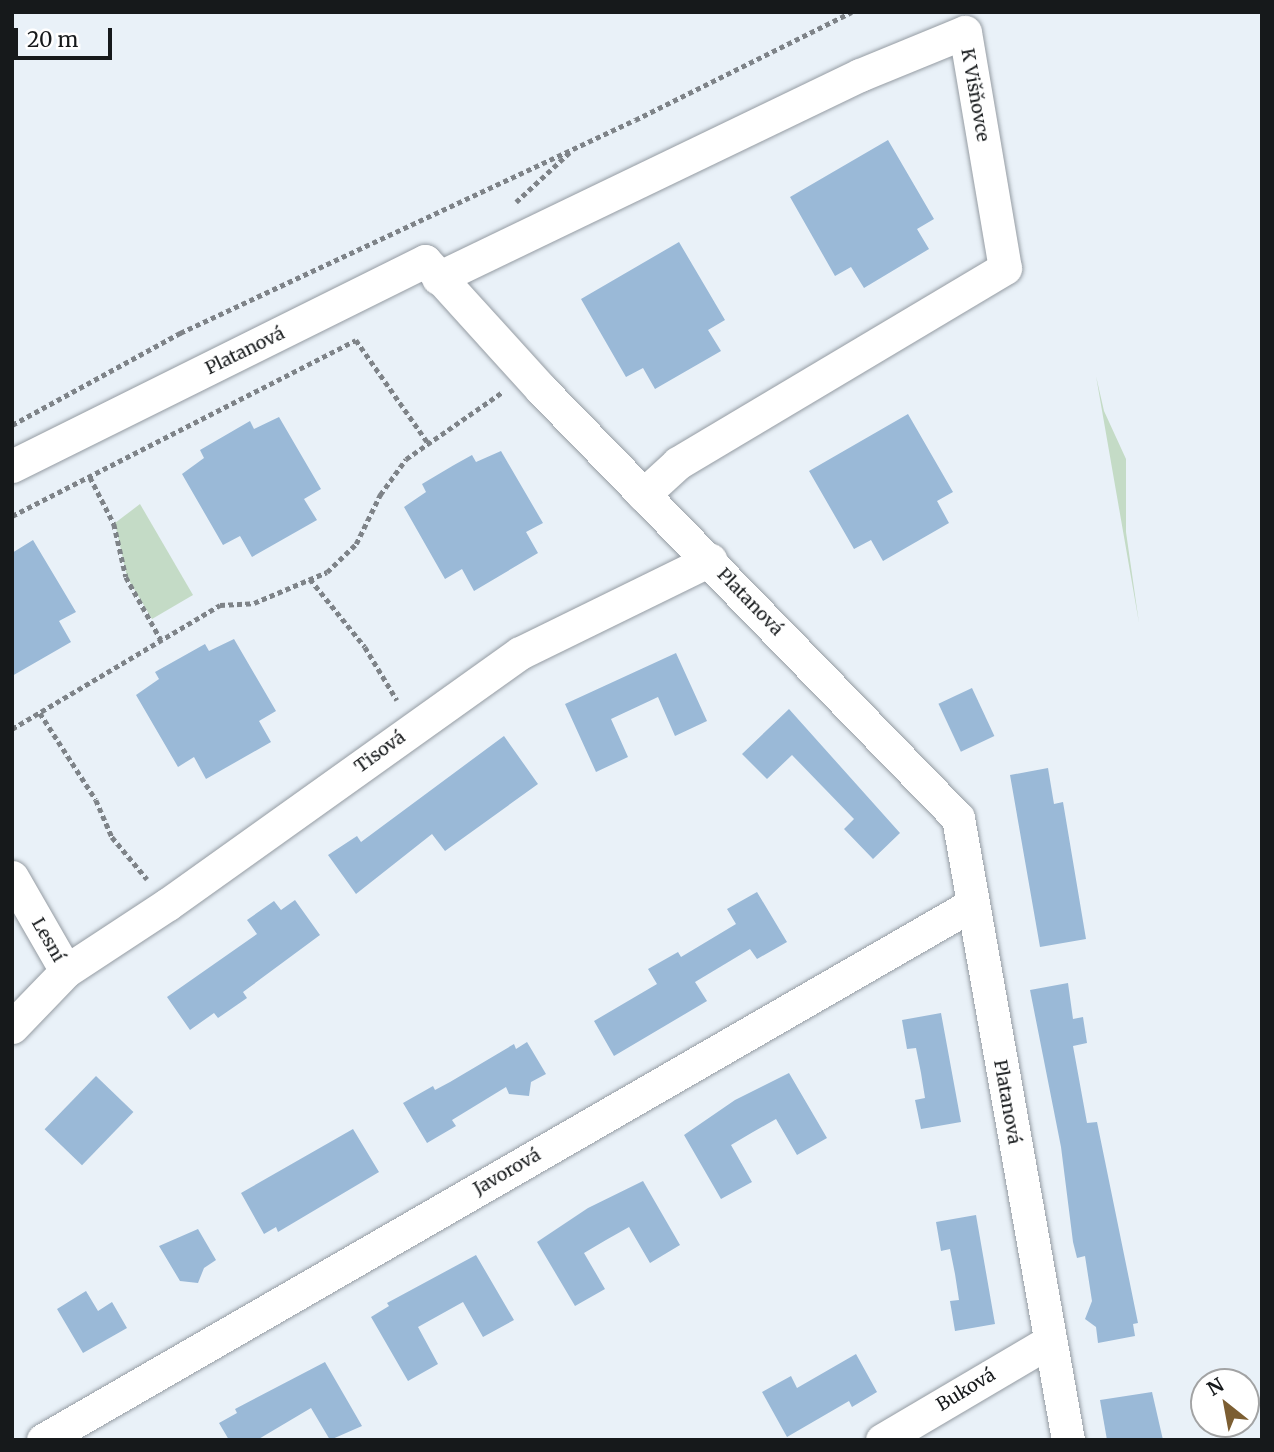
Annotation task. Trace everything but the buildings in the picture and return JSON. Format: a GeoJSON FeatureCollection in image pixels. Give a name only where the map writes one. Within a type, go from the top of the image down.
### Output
{"type":"FeatureCollection","features":[{"type":"Feature","properties":{"kind":"street","name":"K Višňovce"},"geometry":{"type":"LineString","coordinates":[[438,278],[860,75],[965,32],[1005,268],[678,463],[643,495]]}},
{"type":"Feature","properties":{"kind":"street","name":"Platanová"},"geometry":{"type":"LineString","coordinates":[[12,466],[425,261],[528,375],[958,818],[971,905],[1068,1440]]}},
{"type":"Feature","properties":{"kind":"street","name":"Tisová"},"geometry":{"type":"LineString","coordinates":[[66,971],[168,904],[520,653],[710,560]]}},
{"type":"Feature","properties":{"kind":"street","name":"Lesní"},"geometry":{"type":"LineString","coordinates":[[12,877],[66,971],[12,1027]]}},
{"type":"Feature","properties":{"kind":"street","name":"Javorová"},"geometry":{"type":"LineString","coordinates":[[43,1440],[971,905]]}},
{"type":"Feature","properties":{"kind":"street","name":"Buková"},"geometry":{"type":"LineString","coordinates":[[882,1440],[1050,1340]]}},
{"type":"Feature","properties":{"kind":"path"},"geometry":{"type":"LineString","coordinates":[[12,425],[180,333],[852,12]]}},
{"type":"Feature","properties":{"kind":"path"},"geometry":{"type":"LineString","coordinates":[[12,516],[356,340],[428,443]]}},
{"type":"Feature","properties":{"kind":"path"},"geometry":{"type":"LineString","coordinates":[[12,729],[220,605],[254,603],[327,572],[356,544],[406,459],[528,375]]}},
{"type":"Feature","properties":{"kind":"path"},"geometry":{"type":"LineString","coordinates":[[90,477],[114,524],[126,577],[162,640]]}},
{"type":"Feature","properties":{"kind":"path"},"geometry":{"type":"LineString","coordinates":[[310,579],[365,647],[414,727]]}},
{"type":"Feature","properties":{"kind":"path"},"geometry":{"type":"LineString","coordinates":[[40,713],[96,800],[112,837],[168,904]]}},
{"type":"Feature","properties":{"kind":"green space"},"geometry":{"type":"Polygon","coordinates":[[[1096,376],[1104,411],[1126,459],[1126,532],[1139,623],[1096,376]]]}},
{"type":"Feature","properties":{"kind":"green space"},"geometry":{"type":"Polygon","coordinates":[[[140,504],[193,595],[152,619],[127,577],[115,523],[140,504]]]}}]}
